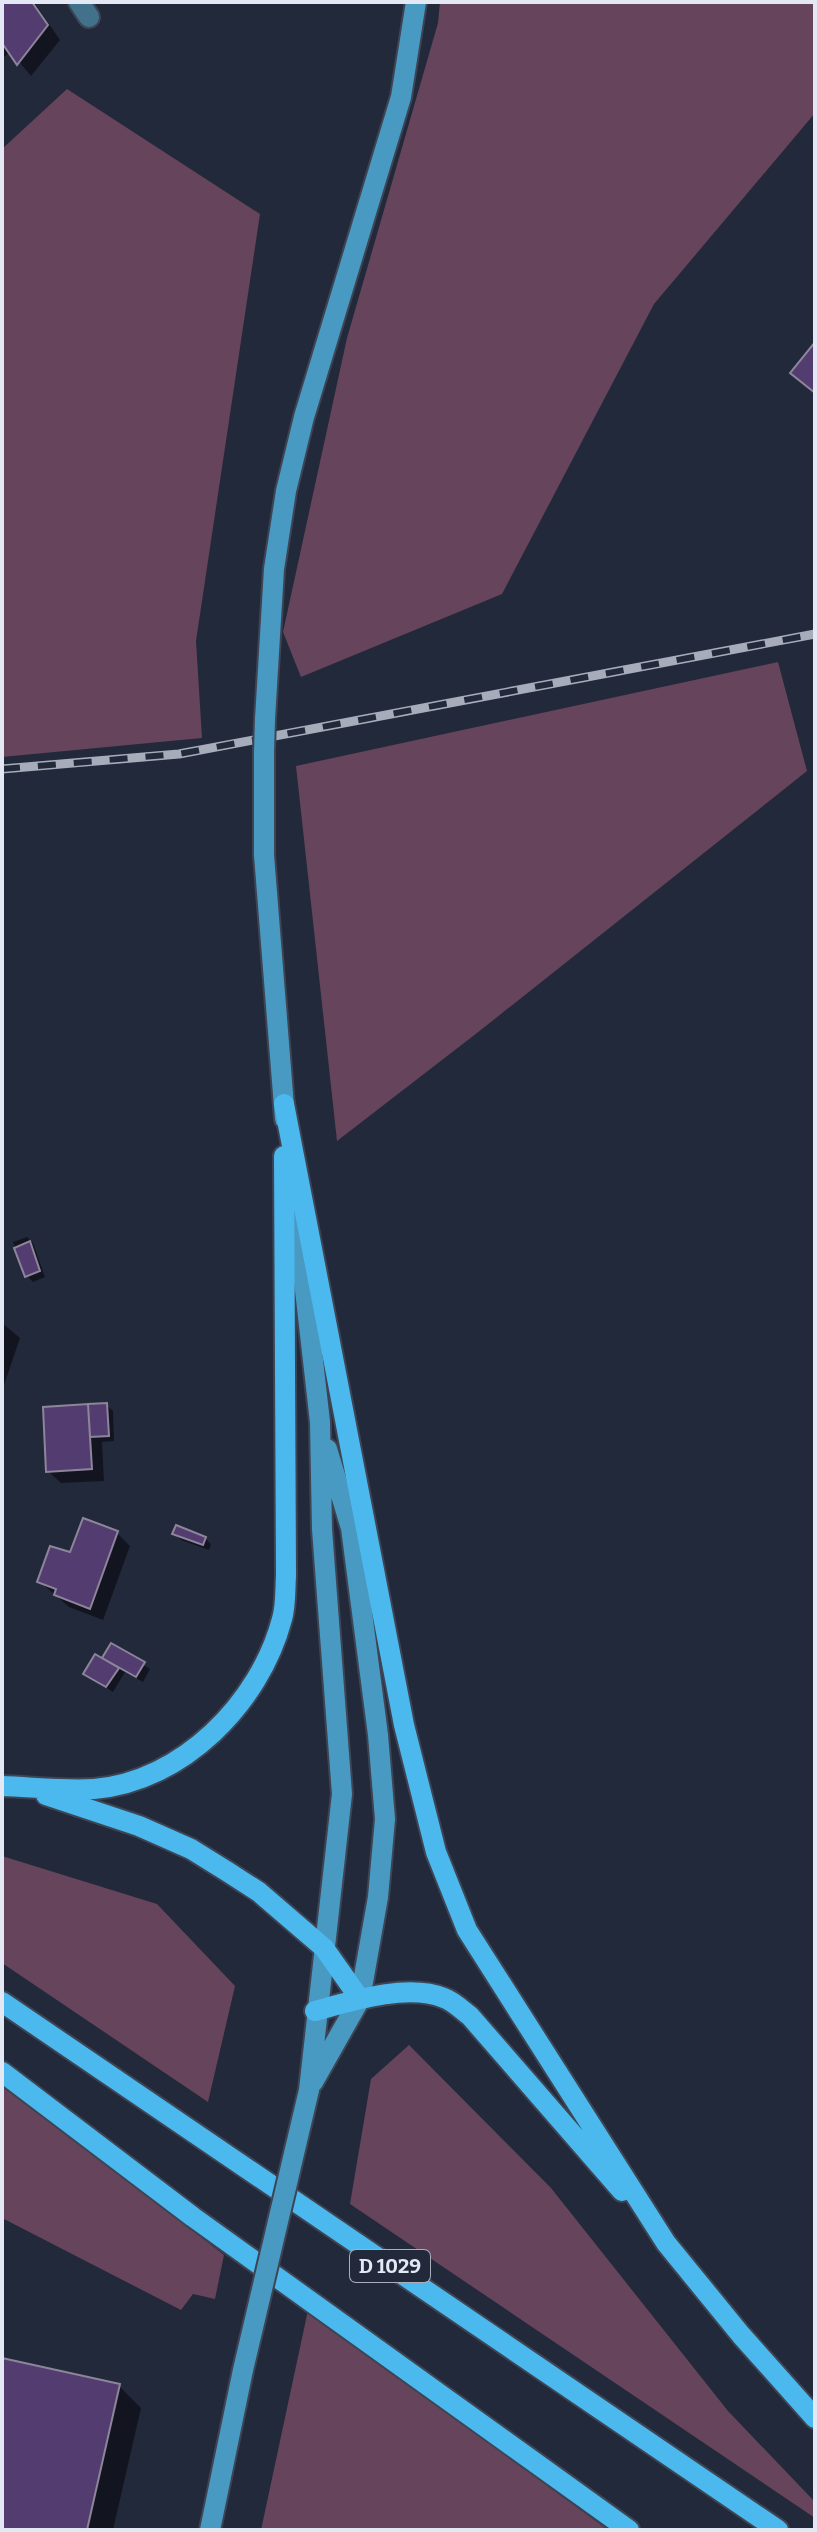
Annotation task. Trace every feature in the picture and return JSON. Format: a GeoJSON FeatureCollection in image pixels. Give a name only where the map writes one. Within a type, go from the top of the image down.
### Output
{"type":"FeatureCollection","features":[{"type":"Feature","properties":{"kind":"main road"},"geometry":{"type":"LineString","coordinates":[[2,1786],[95,1789],[162,1771],[189,1753],[220,1725],[246,1693],[270,1655],[283,1617],[286,1576],[284,1104]]}},
{"type":"Feature","properties":{"kind":"main road"},"geometry":{"type":"LineString","coordinates":[[284,1104],[404,1725],[436,1852],[467,1930],[666,2243]]}},
{"type":"Feature","properties":{"kind":"main road"},"geometry":{"type":"LineString","coordinates":[[23,1787],[139,1826],[191,1849],[259,1892],[324,1948],[360,1999]]}},
{"type":"Feature","properties":{"kind":"main road"},"geometry":{"type":"LineString","coordinates":[[315,2011],[360,1999],[426,1992],[447,1998],[470,2016],[815,2418]]}},
{"type":"Feature","properties":{"kind":"main road","name":"D 1029"},"geometry":{"type":"LineString","coordinates":[[2,2002],[778,2530]]}},
{"type":"Feature","properties":{"kind":"main road"},"geometry":{"type":"LineString","coordinates":[[2,2072],[193,2217],[629,2530]]}},
{"type":"Feature","properties":{"kind":"street"},"geometry":{"type":"LineString","coordinates":[[210,2530],[243,2370],[309,2090],[315,2011],[342,1794],[322,1529],[320,1422],[284,1104],[264,855],[265,719],[274,569],[286,491],[304,417],[401,97],[416,2]]}},
{"type":"Feature","properties":{"kind":"street"},"geometry":{"type":"LineString","coordinates":[[309,2090],[360,1999],[378,1897],[385,1819],[378,1735],[351,1528],[320,1422]]}},
{"type":"Feature","properties":{"kind":"shaded area"},"geometry":{"type":"Polygon","coordinates":[[[440,2],[815,2],[815,113],[654,304],[502,594],[301,677],[283,632],[347,338],[438,23],[440,2]]]}},
{"type":"Feature","properties":{"kind":"shaded area"},"geometry":{"type":"Polygon","coordinates":[[[67,89],[260,214],[196,641],[202,738],[2,757],[2,149],[67,89]]]}},
{"type":"Feature","properties":{"kind":"shaded area"},"geometry":{"type":"Polygon","coordinates":[[[778,662],[807,771],[337,1141],[296,766],[778,662]]]}},
{"type":"Feature","properties":{"kind":"shaded area"},"geometry":{"type":"Polygon","coordinates":[[[2,1856],[157,1904],[235,1986],[208,2102],[2,1963],[2,1856]]]}},
{"type":"Feature","properties":{"kind":"shaded area"},"geometry":{"type":"Polygon","coordinates":[[[409,2045],[551,2188],[728,2411],[815,2502],[815,2518],[350,2204],[371,2079],[409,2045]]]}},
{"type":"Feature","properties":{"kind":"shaded area"},"geometry":{"type":"Polygon","coordinates":[[[2,2082],[224,2255],[215,2299],[193,2294],[181,2310],[2,2218],[2,2082]]]}},
{"type":"Feature","properties":{"kind":"shaded area"},"geometry":{"type":"Polygon","coordinates":[[[308,2310],[608,2530],[261,2530],[308,2310]]]}},
{"type":"Feature","properties":{"kind":"building"},"geometry":{"type":"Polygon","coordinates":[[[2,2],[32,2],[48,25],[17,65],[2,43],[2,2]]]}},
{"type":"Feature","properties":{"kind":"building"},"geometry":{"type":"Polygon","coordinates":[[[815,342],[815,393],[790,373],[815,342]]]}},
{"type":"Feature","properties":{"kind":"building"},"geometry":{"type":"Polygon","coordinates":[[[30,1241],[40,1271],[25,1277],[14,1248],[30,1241]]]}},
{"type":"Feature","properties":{"kind":"building"},"geometry":{"type":"Polygon","coordinates":[[[107,1403],[109,1436],[90,1437],[88,1404],[107,1403]]]}},
{"type":"Feature","properties":{"kind":"building"},"geometry":{"type":"Polygon","coordinates":[[[88,1404],[92,1469],[46,1472],[43,1407],[88,1404]]]}},
{"type":"Feature","properties":{"kind":"building"},"geometry":{"type":"Polygon","coordinates":[[[83,1518],[118,1531],[90,1609],[54,1595],[56,1589],[37,1582],[50,1546],[70,1552],[83,1518]]]}},
{"type":"Feature","properties":{"kind":"building"},"geometry":{"type":"Polygon","coordinates":[[[176,1525],[206,1537],[203,1545],[172,1534],[176,1525]]]}},
{"type":"Feature","properties":{"kind":"building"},"geometry":{"type":"Polygon","coordinates":[[[111,1643],[145,1662],[136,1677],[102,1658],[111,1643]]]}},
{"type":"Feature","properties":{"kind":"building"},"geometry":{"type":"Polygon","coordinates":[[[95,1654],[119,1668],[106,1687],[83,1674],[95,1654]]]}},
{"type":"Feature","properties":{"kind":"building"},"geometry":{"type":"Polygon","coordinates":[[[2,2358],[120,2384],[87,2530],[2,2530],[2,2358]]]}},
{"type":"Feature","properties":{"kind":"railway"},"geometry":{"type":"LineString","coordinates":[[2,769],[179,754],[815,634]]}}]}
